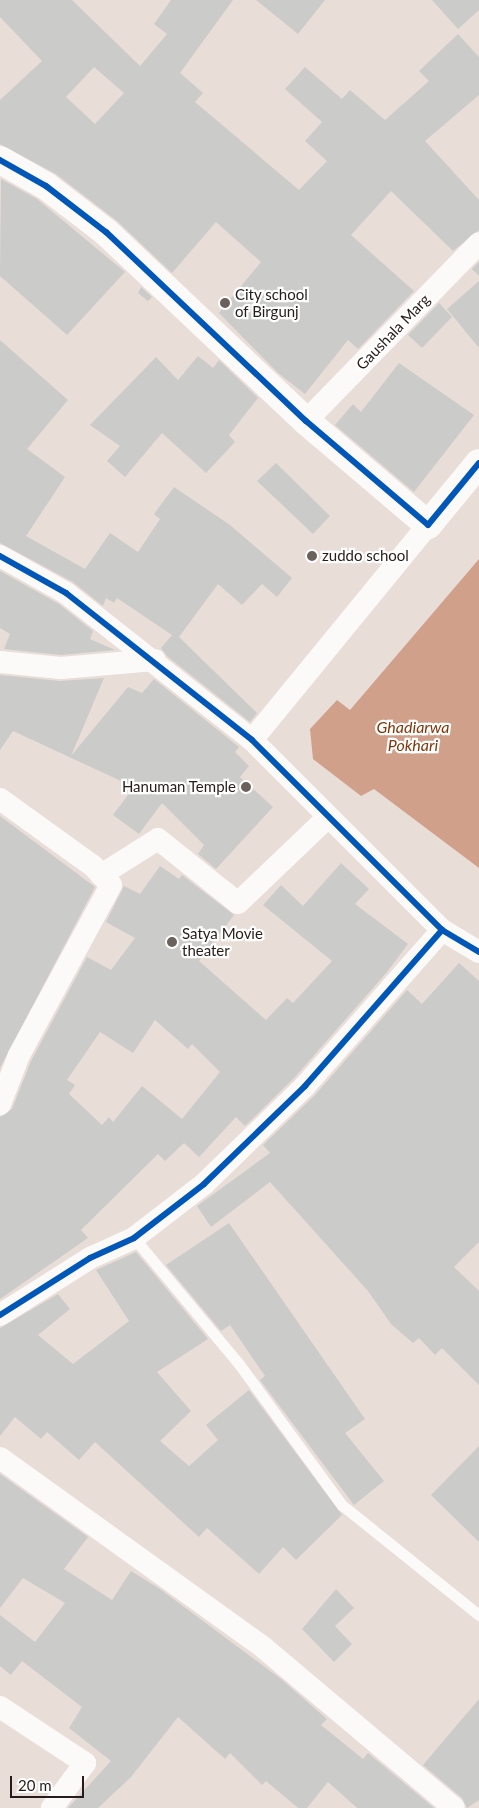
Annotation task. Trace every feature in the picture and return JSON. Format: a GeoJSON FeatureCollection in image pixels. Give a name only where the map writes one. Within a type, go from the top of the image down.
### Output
{"type":"FeatureCollection","features":[{"type":"Feature","properties":{"kind":"street"},"geometry":{"type":"LineString","coordinates":[[0,160],[46,186],[106,232],[306,421],[428,525]]}},
{"type":"Feature","properties":{"kind":"street","name":"Gaushala Marg"},"geometry":{"type":"LineString","coordinates":[[306,421],[479,243]]}},
{"type":"Feature","properties":{"kind":"street"},"geometry":{"type":"LineString","coordinates":[[252,740],[479,463]]}},
{"type":"Feature","properties":{"kind":"street"},"geometry":{"type":"LineString","coordinates":[[0,556],[66,593],[155,660],[252,740],[442,930],[479,952]]}},
{"type":"Feature","properties":{"kind":"street"},"geometry":{"type":"LineString","coordinates":[[0,662],[61,668],[155,660]]}},
{"type":"Feature","properties":{"kind":"street"},"geometry":{"type":"LineString","coordinates":[[0,1104],[18,1055],[111,885],[101,875],[2,803]]}},
{"type":"Feature","properties":{"kind":"street"},"geometry":{"type":"LineString","coordinates":[[101,875],[158,839],[238,903],[328,817]]}},
{"type":"Feature","properties":{"kind":"street"},"geometry":{"type":"LineString","coordinates":[[0,1315],[90,1258],[134,1238],[204,1184],[306,1086],[442,930]]}},
{"type":"Feature","properties":{"kind":"street"},"geometry":{"type":"LineString","coordinates":[[0,1458],[264,1648],[454,1808]]}},
{"type":"Feature","properties":{"kind":"street"},"geometry":{"type":"LineString","coordinates":[[0,1706],[84,1763],[52,1808]]}},
{"type":"Feature","properties":{"kind":"lane"},"geometry":{"type":"LineString","coordinates":[[134,1238],[239,1364],[342,1505],[479,1615]]}},
{"type":"Feature","properties":{"kind":"water","name":"Ghadiarwa Pokhari"},"geometry":{"type":"Polygon","coordinates":[[[479,559],[479,868],[374,789],[361,796],[313,759],[310,729],[337,700],[350,710],[479,559]]]}},
{"type":"Feature","properties":{"kind":"building"},"geometry":{"type":"Polygon","coordinates":[[[0,0],[72,0],[140,66],[167,34],[154,24],[171,0],[233,0],[180,73],[203,93],[195,102],[299,190],[327,161],[305,141],[322,122],[285,89],[305,67],[342,99],[350,90],[385,120],[429,81],[419,71],[458,34],[479,57],[479,95],[425,141],[479,200],[479,230],[453,251],[391,191],[351,235],[414,291],[358,349],[348,340],[305,394],[278,373],[219,313],[261,262],[216,222],[172,273],[117,221],[56,174],[0,144],[0,100],[42,61],[0,17],[0,0]],[[94,67],[66,97],[95,124],[124,93],[94,67]]]}},
{"type":"Feature","properties":{"kind":"building"},"geometry":{"type":"Polygon","coordinates":[[[256,0],[325,0],[298,34],[256,0]]]}},
{"type":"Feature","properties":{"kind":"building"},"geometry":{"type":"Polygon","coordinates":[[[432,0],[479,0],[479,10],[458,29],[432,0]]]}},
{"type":"Feature","properties":{"kind":"building"},"geometry":{"type":"Polygon","coordinates":[[[1,179],[37,199],[125,272],[67,335],[0,276],[1,179]]]}},
{"type":"Feature","properties":{"kind":"building"},"geometry":{"type":"Polygon","coordinates":[[[479,262],[479,276],[472,269],[479,262]]]}},
{"type":"Feature","properties":{"kind":"building"},"geometry":{"type":"Polygon","coordinates":[[[479,281],[479,348],[447,309],[479,281]]]}},
{"type":"Feature","properties":{"kind":"building"},"geometry":{"type":"Polygon","coordinates":[[[141,287],[152,297],[148,301],[138,293],[141,287]]]}},
{"type":"Feature","properties":{"kind":"building"},"geometry":{"type":"Polygon","coordinates":[[[439,303],[452,317],[422,348],[408,335],[439,303]]]}},
{"type":"Feature","properties":{"kind":"building"},"geometry":{"type":"Polygon","coordinates":[[[0,340],[68,400],[27,449],[65,477],[26,536],[85,569],[110,533],[138,552],[160,519],[154,514],[174,487],[230,525],[292,578],[277,597],[262,584],[242,605],[218,584],[179,637],[257,713],[250,722],[167,656],[161,648],[172,635],[117,598],[114,603],[106,598],[103,606],[73,582],[0,543],[0,340]]]}},
{"type":"Feature","properties":{"kind":"building"},"geometry":{"type":"Polygon","coordinates":[[[198,356],[213,368],[219,360],[258,398],[229,435],[235,442],[206,473],[162,433],[125,477],[107,461],[120,446],[90,425],[156,357],[178,380],[198,356]]]}},
{"type":"Feature","properties":{"kind":"building"},"geometry":{"type":"Polygon","coordinates":[[[399,363],[474,415],[414,492],[335,425],[353,404],[361,412],[399,363]]]}},
{"type":"Feature","properties":{"kind":"building"},"geometry":{"type":"Polygon","coordinates":[[[276,463],[330,516],[313,534],[257,481],[276,463]]]}},
{"type":"Feature","properties":{"kind":"building"},"geometry":{"type":"Polygon","coordinates":[[[0,571],[59,604],[93,631],[90,639],[115,650],[61,655],[4,649],[10,634],[0,628],[0,571]]]}},
{"type":"Feature","properties":{"kind":"building"},"geometry":{"type":"Polygon","coordinates":[[[0,675],[60,681],[104,678],[71,756],[128,687],[142,693],[154,679],[239,747],[235,752],[249,766],[240,777],[273,807],[216,869],[198,854],[204,845],[162,803],[139,834],[113,815],[134,787],[13,731],[0,750],[0,675]]]}},
{"type":"Feature","properties":{"kind":"building"},"geometry":{"type":"Polygon","coordinates":[[[0,816],[95,887],[0,1068],[0,816]]]}},
{"type":"Feature","properties":{"kind":"building"},"geometry":{"type":"Polygon","coordinates":[[[341,863],[369,889],[355,904],[408,944],[387,972],[295,1077],[245,1126],[236,1117],[199,1157],[184,1143],[165,1161],[158,1154],[81,1230],[88,1238],[0,1299],[0,1117],[12,1109],[31,1061],[87,957],[111,970],[135,938],[106,922],[124,886],[140,894],[160,866],[179,879],[182,875],[234,915],[199,961],[266,1020],[287,998],[293,1003],[332,961],[263,905],[281,885],[303,906],[341,863]],[[155,1020],[133,1053],[100,1032],[67,1080],[75,1085],[69,1094],[102,1125],[109,1117],[113,1122],[142,1086],[182,1119],[220,1072],[192,1044],[188,1049],[155,1020]]]}},
{"type":"Feature","properties":{"kind":"building"},"geometry":{"type":"Polygon","coordinates":[[[459,963],[479,981],[479,1242],[454,1267],[479,1291],[479,1385],[442,1348],[435,1355],[419,1338],[413,1343],[391,1324],[368,1291],[270,1182],[211,1227],[197,1206],[270,1153],[263,1145],[315,1095],[407,990],[422,1004],[459,963]]]}},
{"type":"Feature","properties":{"kind":"building"},"geometry":{"type":"Polygon","coordinates":[[[229,1223],[365,1419],[345,1433],[384,1481],[354,1505],[260,1380],[265,1376],[230,1325],[221,1331],[166,1265],[229,1223]]]}},
{"type":"Feature","properties":{"kind":"building"},"geometry":{"type":"Polygon","coordinates":[[[136,1252],[208,1339],[157,1372],[191,1411],[160,1441],[189,1466],[218,1440],[206,1425],[249,1390],[342,1515],[296,1560],[283,1547],[259,1574],[207,1528],[199,1537],[95,1442],[79,1460],[47,1432],[41,1439],[15,1417],[0,1436],[0,1328],[58,1294],[70,1309],[38,1335],[73,1364],[129,1321],[96,1270],[136,1252]]]}},
{"type":"Feature","properties":{"kind":"building"},"geometry":{"type":"Polygon","coordinates":[[[479,1446],[479,1542],[431,1495],[479,1446]]]}},
{"type":"Feature","properties":{"kind":"building"},"geometry":{"type":"Polygon","coordinates":[[[0,1474],[88,1537],[64,1569],[112,1600],[131,1571],[160,1589],[281,1679],[327,1719],[321,1725],[363,1759],[368,1753],[434,1808],[357,1808],[328,1782],[307,1808],[298,1808],[266,1781],[262,1785],[230,1753],[225,1759],[178,1717],[131,1777],[98,1808],[68,1808],[111,1761],[69,1728],[82,1707],[22,1661],[11,1675],[0,1666],[0,1615],[35,1642],[65,1603],[23,1578],[0,1608],[0,1474]]]}},
{"type":"Feature","properties":{"kind":"building"},"geometry":{"type":"Polygon","coordinates":[[[336,1589],[354,1608],[335,1626],[352,1644],[334,1662],[302,1629],[336,1589]]]}},
{"type":"Feature","properties":{"kind":"building"},"geometry":{"type":"Polygon","coordinates":[[[479,1699],[479,1800],[467,1808],[462,1798],[423,1765],[479,1699]]]}},
{"type":"Feature","properties":{"kind":"cycle path"},"geometry":{"type":"LineString","coordinates":[[0,160],[46,186],[106,232],[306,421],[428,525],[479,463]]}},
{"type":"Feature","properties":{"kind":"cycle path"},"geometry":{"type":"LineString","coordinates":[[0,556],[66,593],[252,740],[442,930],[479,952]]}},
{"type":"Feature","properties":{"kind":"cycle path"},"geometry":{"type":"LineString","coordinates":[[0,1315],[90,1258],[134,1238],[204,1184],[305,1086],[442,930]]}},
{"type":"Feature","properties":{"kind":"place","name":"City school of Birgunj"},"geometry":{"type":"Point","coordinates":[225,303]}},
{"type":"Feature","properties":{"kind":"place","name":"zuddo school"},"geometry":{"type":"Point","coordinates":[312,556]}},
{"type":"Feature","properties":{"kind":"place","name":"Hanuman Temple"},"geometry":{"type":"Point","coordinates":[246,787]}},
{"type":"Feature","properties":{"kind":"place","name":"Satya Movie theater"},"geometry":{"type":"Point","coordinates":[172,942]}}]}
